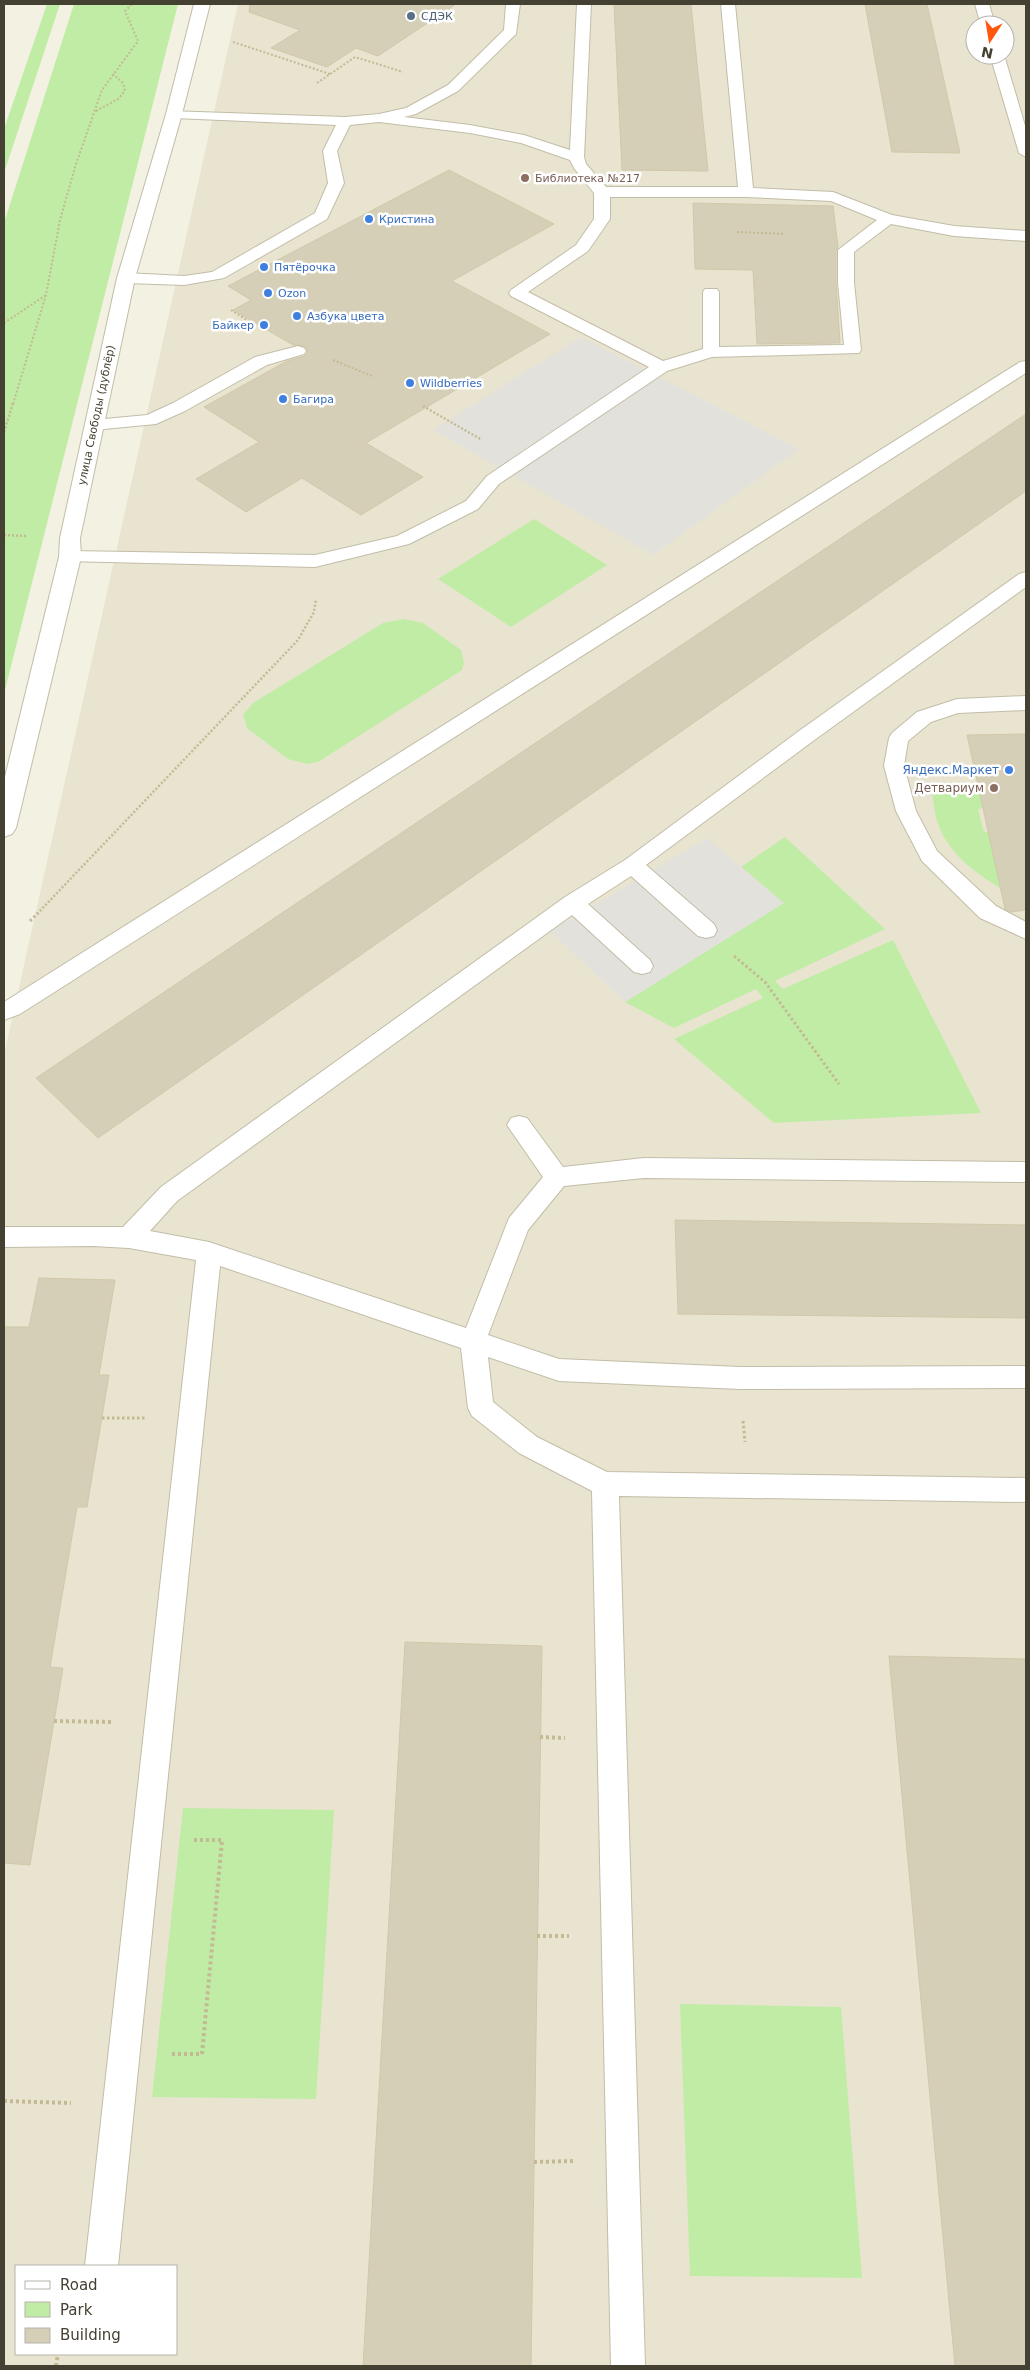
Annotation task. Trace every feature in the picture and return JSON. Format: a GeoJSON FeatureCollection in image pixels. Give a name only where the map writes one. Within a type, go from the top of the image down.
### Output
{"type":"FeatureCollection","features":[{"type":"Feature","properties":{"kind":"street","name":"улица Свободы (дублёр)"},"geometry":{"type":"LineString","coordinates":[[4,828],[70,557],[70,538],[126,278],[174,114],[202,4]]}},
{"type":"Feature","properties":{"kind":"lane"},"geometry":{"type":"LineString","coordinates":[[174,114],[344,121],[379,118],[411,110],[453,88],[511,31],[513,4]]}},
{"type":"Feature","properties":{"kind":"lane"},"geometry":{"type":"LineString","coordinates":[[584,4],[577,157],[579,166],[602,192],[602,219],[582,248],[518,293],[660,367]]}},
{"type":"Feature","properties":{"kind":"lane"},"geometry":{"type":"LineString","coordinates":[[728,4],[746,192]]}},
{"type":"Feature","properties":{"kind":"lane"},"geometry":{"type":"LineString","coordinates":[[1000,65],[1026,153]]}},
{"type":"Feature","properties":{"kind":"lane"},"geometry":{"type":"LineString","coordinates":[[379,118],[470,129],[524,140],[577,157]]}},
{"type":"Feature","properties":{"kind":"lane"},"geometry":{"type":"LineString","coordinates":[[126,278],[179,281],[206,279],[218,275],[322,216],[336,183],[330,151],[344,121]]}},
{"type":"Feature","properties":{"kind":"lane"},"geometry":{"type":"LineString","coordinates":[[602,192],[746,192],[833,197],[888,219],[954,231],[1026,236]]}},
{"type":"Feature","properties":{"kind":"lane"},"geometry":{"type":"LineString","coordinates":[[70,557],[315,561],[403,540],[472,505],[493,480],[660,367],[711,352],[853,350],[846,283],[846,250],[888,219]]}},
{"type":"Feature","properties":{"kind":"lane"},"geometry":{"type":"LineString","coordinates":[[711,292],[711,352]]}},
{"type":"Feature","properties":{"kind":"lane"},"geometry":{"type":"LineString","coordinates":[[94,425],[150,420],[179,407],[261,361],[298,351]]}},
{"type":"Feature","properties":{"kind":"lane"},"geometry":{"type":"LineString","coordinates":[[4,1011],[20,1003],[1026,366]]}},
{"type":"Feature","properties":{"kind":"lane"},"geometry":{"type":"LineString","coordinates":[[129,1238],[169,1194],[574,903],[632,865],[806,736],[1026,578]]}},
{"type":"Feature","properties":{"kind":"lane"},"geometry":{"type":"LineString","coordinates":[[1026,702],[957,706],[924,717],[899,738],[894,766],[906,811],[929,856],[988,912],[1026,931]]}},
{"type":"Feature","properties":{"kind":"lane"},"geometry":{"type":"LineString","coordinates":[[632,865],[706,930]]}},
{"type":"Feature","properties":{"kind":"lane"},"geometry":{"type":"LineString","coordinates":[[574,903],[642,966]]}},
{"type":"Feature","properties":{"kind":"lane"},"geometry":{"type":"LineString","coordinates":[[519,1125],[557,1177]]}},
{"type":"Feature","properties":{"kind":"lane"},"geometry":{"type":"LineString","coordinates":[[1026,1172],[644,1168],[557,1177],[518,1225],[473,1341],[481,1408],[528,1444],[605,1484],[1026,1490]]}},
{"type":"Feature","properties":{"kind":"lane"},"geometry":{"type":"LineString","coordinates":[[4,1237],[93,1236],[129,1238],[210,1252],[558,1370],[740,1378],[1026,1378]]}},
{"type":"Feature","properties":{"kind":"lane"},"geometry":{"type":"LineString","coordinates":[[101,2265],[210,1252]]}},
{"type":"Feature","properties":{"kind":"lane"},"geometry":{"type":"LineString","coordinates":[[605,1484],[628,2366]]}},
{"type":"Feature","properties":{"kind":"path"},"geometry":{"type":"LineString","coordinates":[[4,432],[46,295],[60,220],[76,164],[102,90],[138,41],[125,11],[132,4]]}},
{"type":"Feature","properties":{"kind":"path"},"geometry":{"type":"LineString","coordinates":[[229,41],[330,74],[355,57],[453,88]]}},
{"type":"Feature","properties":{"kind":"path"},"geometry":{"type":"LineString","coordinates":[[96,111],[118,99],[125,91],[123,84],[113,74]]}},
{"type":"Feature","properties":{"kind":"path"},"geometry":{"type":"LineString","coordinates":[[4,323],[46,295]]}},
{"type":"Feature","properties":{"kind":"path"},"geometry":{"type":"LineString","coordinates":[[423,406],[519,462]]}},
{"type":"Feature","properties":{"kind":"path"},"geometry":{"type":"LineString","coordinates":[[30,921],[298,640],[314,612],[319,585],[315,561]]}},
{"type":"Feature","properties":{"kind":"path"},"geometry":{"type":"LineString","coordinates":[[733,954],[765,982],[839,1084]]}},
{"type":"Feature","properties":{"kind":"path"},"geometry":{"type":"LineString","coordinates":[[740,1378],[748,1485]]}},
{"type":"Feature","properties":{"kind":"path"},"geometry":{"type":"LineString","coordinates":[[54,1721],[159,1723]]}},
{"type":"Feature","properties":{"kind":"path"},"geometry":{"type":"LineString","coordinates":[[124,2053],[202,2054],[222,1840],[147,1839]]}},
{"type":"Feature","properties":{"kind":"path"},"geometry":{"type":"LineString","coordinates":[[4,2101],[118,2104]]}},
{"type":"Feature","properties":{"kind":"shaded area"},"geometry":{"type":"Polygon","coordinates":[[[238,4],[1026,4],[1026,2366],[4,2366],[4,1055],[238,4]]]}},
{"type":"Feature","properties":{"kind":"shaded area"},"geometry":{"type":"Polygon","coordinates":[[[581,337],[799,449],[653,555],[433,430],[581,337]]]}},
{"type":"Feature","properties":{"kind":"shaded area"},"geometry":{"type":"Polygon","coordinates":[[[707,838],[784,903],[625,1002],[550,931],[707,838]]]}},
{"type":"Feature","properties":{"kind":"green space"},"geometry":{"type":"Polygon","coordinates":[[[47,4],[60,4],[4,173],[4,129],[47,4]]]}},
{"type":"Feature","properties":{"kind":"green space"},"geometry":{"type":"Polygon","coordinates":[[[74,4],[178,4],[4,694],[4,223],[74,4]]]}},
{"type":"Feature","properties":{"kind":"green space"},"geometry":{"type":"Polygon","coordinates":[[[534,519],[607,565],[511,627],[438,579],[534,519]]]}},
{"type":"Feature","properties":{"kind":"green space"},"geometry":{"type":"Polygon","coordinates":[[[404,619],[423,623],[461,650],[464,663],[462,670],[318,762],[307,764],[288,759],[247,728],[243,715],[253,703],[383,623],[404,619]]]}},
{"type":"Feature","properties":{"kind":"green space"},"geometry":{"type":"Polygon","coordinates":[[[980,793],[983,808],[978,809],[984,832],[1026,832],[1026,904],[974,870],[962,860],[943,836],[935,814],[932,794],[980,793]]]}},
{"type":"Feature","properties":{"kind":"green space"},"geometry":{"type":"Polygon","coordinates":[[[785,837],[885,929],[775,981],[783,989],[893,940],[981,1113],[774,1123],[674,1039],[763,998],[756,989],[674,1028],[625,1002],[783,903],[741,867],[785,837]]]}},
{"type":"Feature","properties":{"kind":"green space"},"geometry":{"type":"Polygon","coordinates":[[[183,1808],[334,1810],[316,2099],[152,2097],[183,1808]]]}},
{"type":"Feature","properties":{"kind":"green space"},"geometry":{"type":"Polygon","coordinates":[[[680,2004],[841,2007],[862,2278],[690,2276],[680,2004]]]}},
{"type":"Feature","properties":{"kind":"building"},"geometry":{"type":"Polygon","coordinates":[[[250,4],[456,4],[378,56],[356,48],[327,67],[271,48],[300,30],[249,12],[250,4]]]}},
{"type":"Feature","properties":{"kind":"building"},"geometry":{"type":"Polygon","coordinates":[[[614,4],[691,4],[708,171],[622,170],[614,4]]]}},
{"type":"Feature","properties":{"kind":"building"},"geometry":{"type":"Polygon","coordinates":[[[865,4],[927,4],[960,153],[892,152],[865,4]]]}},
{"type":"Feature","properties":{"kind":"building"},"geometry":{"type":"Polygon","coordinates":[[[449,170],[554,224],[452,281],[550,334],[366,443],[423,477],[361,515],[302,478],[246,512],[196,479],[259,442],[204,407],[287,361],[305,356],[308,352],[305,346],[293,345],[233,310],[251,300],[228,286],[449,170]]]}},
{"type":"Feature","properties":{"kind":"building"},"geometry":{"type":"Polygon","coordinates":[[[693,203],[833,206],[838,247],[836,250],[836,283],[840,343],[757,344],[753,270],[695,269],[693,203]]]}},
{"type":"Feature","properties":{"kind":"building"},"geometry":{"type":"Polygon","coordinates":[[[1026,414],[1026,491],[98,1138],[36,1078],[1026,414]]]}},
{"type":"Feature","properties":{"kind":"building"},"geometry":{"type":"Polygon","coordinates":[[[1026,734],[1026,910],[1011,912],[1005,909],[967,735],[1026,734]]]}},
{"type":"Feature","properties":{"kind":"building"},"geometry":{"type":"Polygon","coordinates":[[[675,1220],[1026,1225],[1026,1318],[678,1314],[675,1220]]]}},
{"type":"Feature","properties":{"kind":"building"},"geometry":{"type":"Polygon","coordinates":[[[39,1278],[115,1280],[99,1375],[109,1375],[87,1507],[77,1507],[50,1667],[63,1668],[30,1865],[4,1863],[4,1327],[29,1327],[39,1278]]]}},
{"type":"Feature","properties":{"kind":"building"},"geometry":{"type":"Polygon","coordinates":[[[405,1642],[542,1646],[531,2366],[363,2366],[405,1642]]]}},
{"type":"Feature","properties":{"kind":"building"},"geometry":{"type":"Polygon","coordinates":[[[889,1656],[1026,1659],[1026,2366],[955,2366],[889,1656]]]}},
{"type":"Feature","properties":{"kind":"place","name":"СДЭК"},"geometry":{"type":"Point","coordinates":[411,16]}},
{"type":"Feature","properties":{"kind":"place","name":"Библиотека №217"},"geometry":{"type":"Point","coordinates":[525,178]}},
{"type":"Feature","properties":{"kind":"place","name":"Кристина"},"geometry":{"type":"Point","coordinates":[369,219]}},
{"type":"Feature","properties":{"kind":"place","name":"Пятёрочка"},"geometry":{"type":"Point","coordinates":[264,267]}},
{"type":"Feature","properties":{"kind":"place","name":"Ozon"},"geometry":{"type":"Point","coordinates":[268,293]}},
{"type":"Feature","properties":{"kind":"place","name":"Азбука цвета"},"geometry":{"type":"Point","coordinates":[297,316]}},
{"type":"Feature","properties":{"kind":"place","name":"Байкер"},"geometry":{"type":"Point","coordinates":[264,325]}},
{"type":"Feature","properties":{"kind":"place","name":"Wildberries"},"geometry":{"type":"Point","coordinates":[410,383]}},
{"type":"Feature","properties":{"kind":"place","name":"Багира"},"geometry":{"type":"Point","coordinates":[283,399]}},
{"type":"Feature","properties":{"kind":"place","name":"Яндекс.Маркет"},"geometry":{"type":"Point","coordinates":[1009,770]}},
{"type":"Feature","properties":{"kind":"place","name":"Детвариум"},"geometry":{"type":"Point","coordinates":[994,788]}}]}
